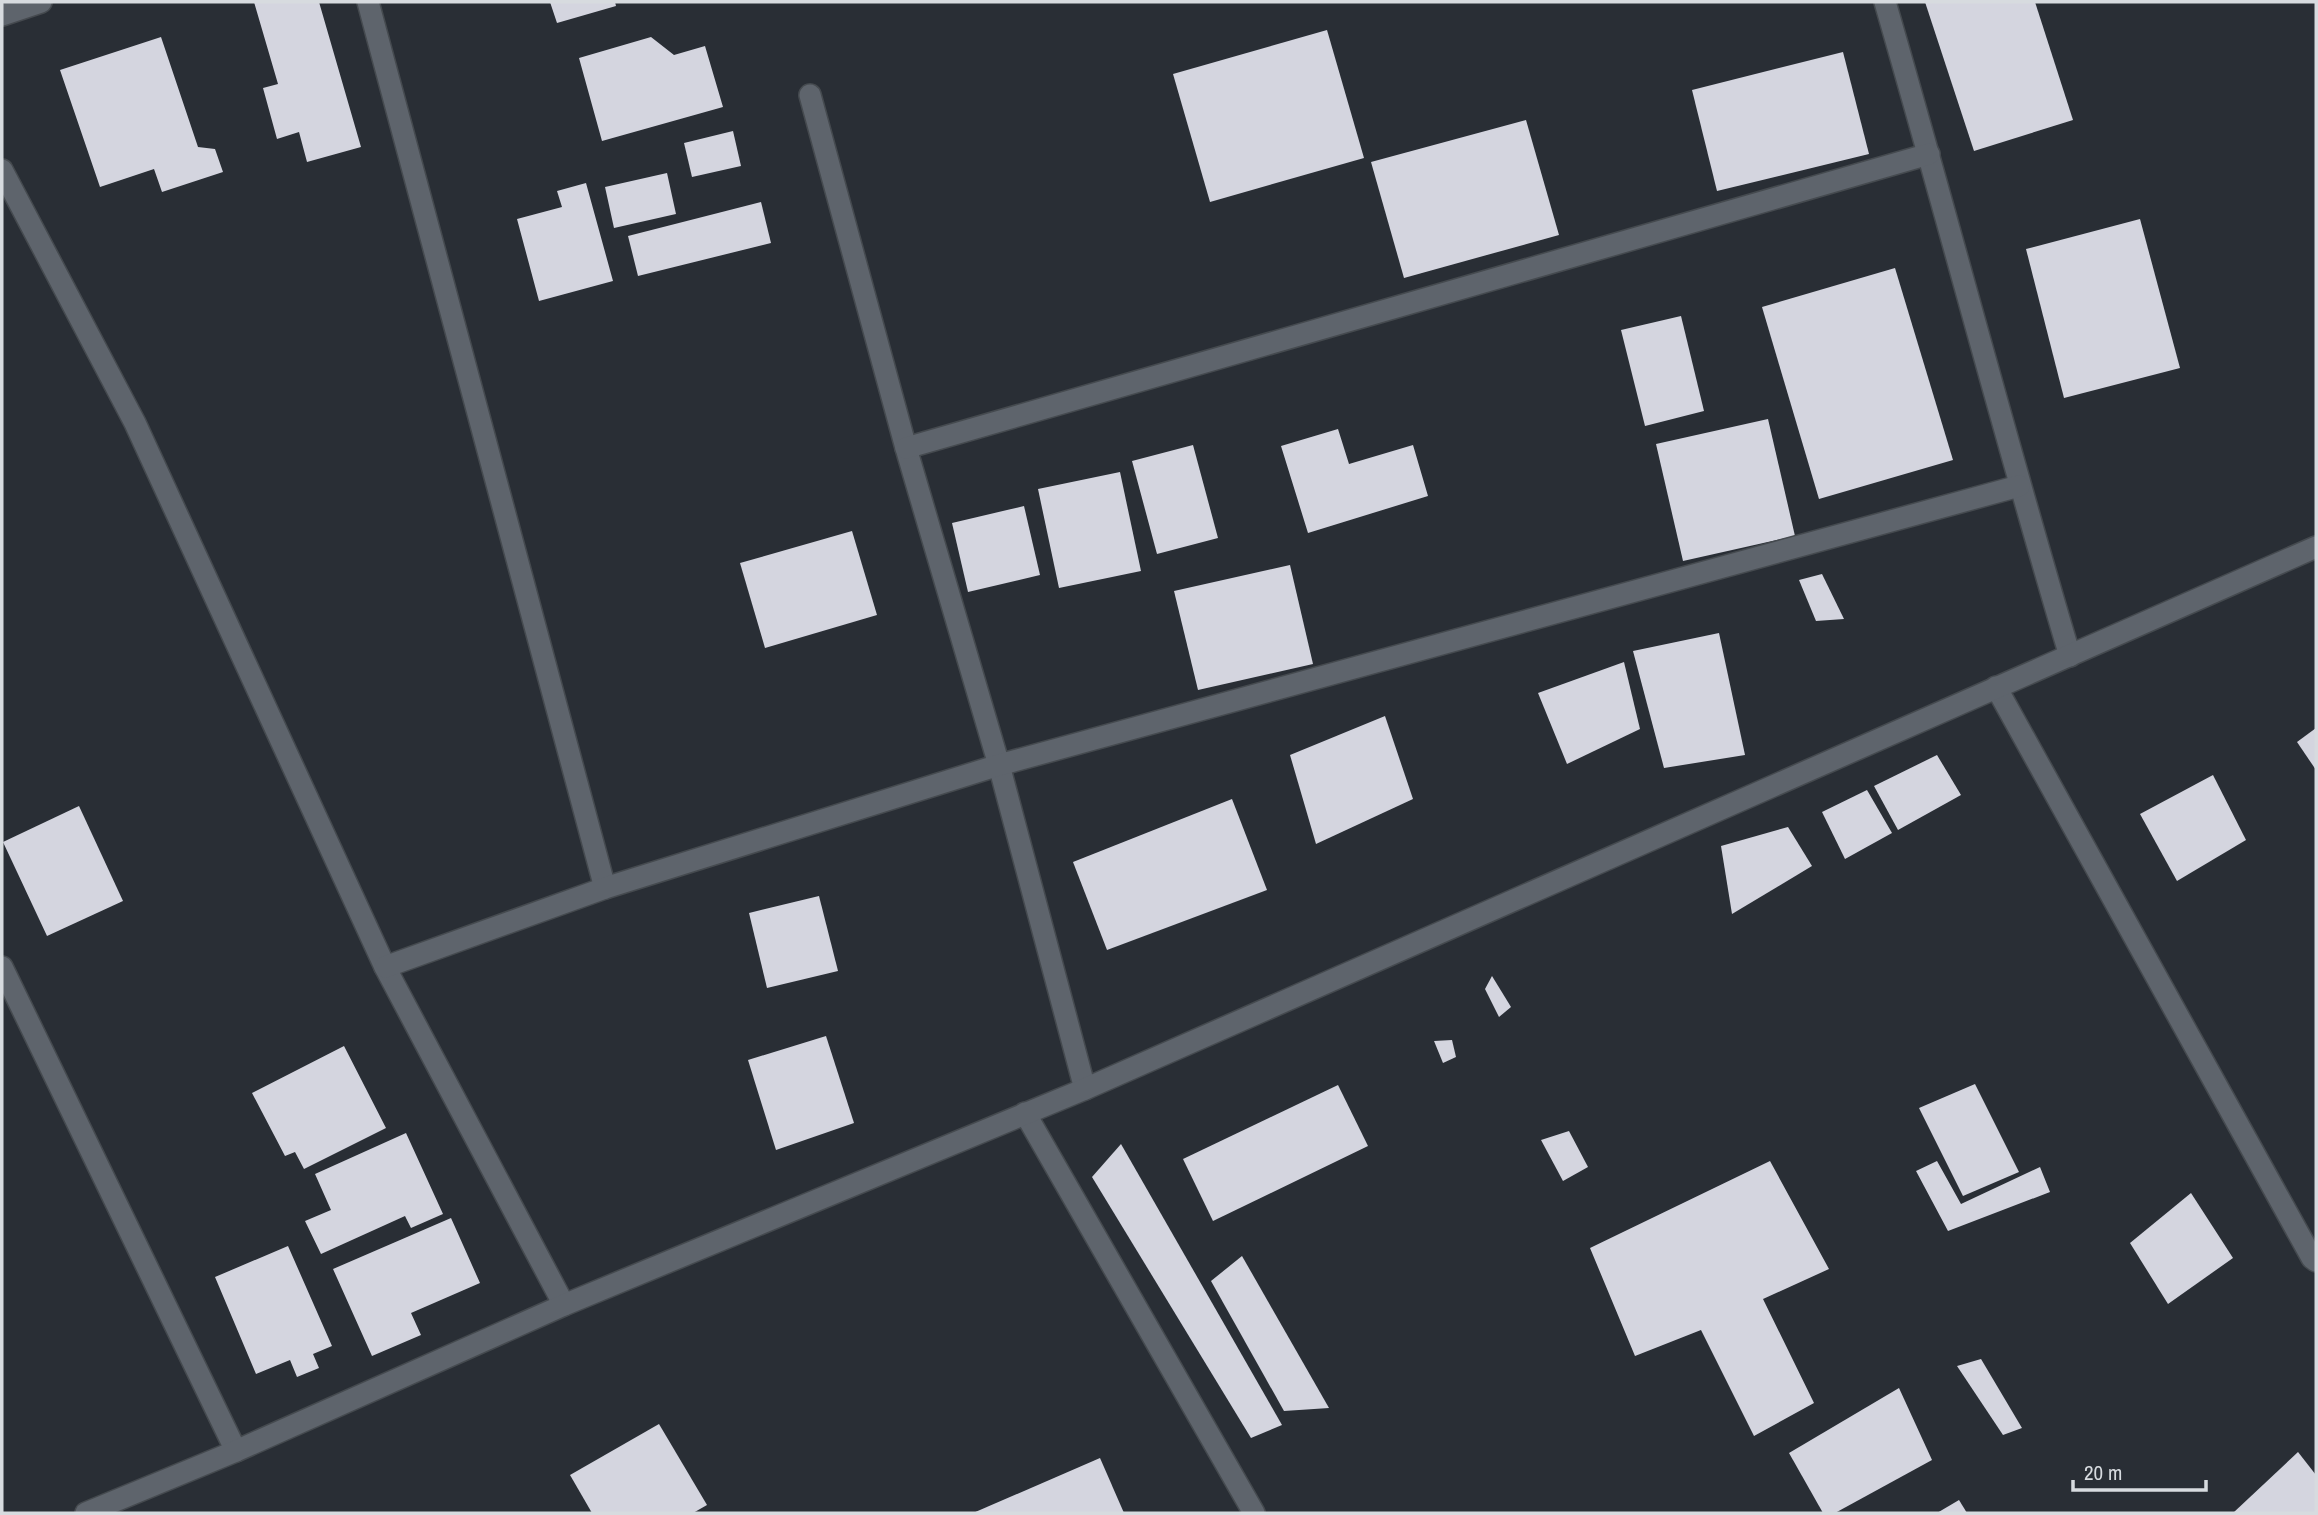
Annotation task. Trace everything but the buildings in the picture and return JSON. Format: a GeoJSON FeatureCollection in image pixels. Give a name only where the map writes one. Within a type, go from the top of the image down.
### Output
{"type":"FeatureCollection","features":[{"type":"Feature","properties":{"kind":"street"},"geometry":{"type":"LineString","coordinates":[[2,15],[41,2]]}},
{"type":"Feature","properties":{"kind":"street"},"geometry":{"type":"LineString","coordinates":[[368,2],[605,888]]}},
{"type":"Feature","properties":{"kind":"street"},"geometry":{"type":"LineString","coordinates":[[1885,2],[1929,153],[2019,486],[2070,656]]}},
{"type":"Feature","properties":{"kind":"street"},"geometry":{"type":"LineString","coordinates":[[810,95],[906,448],[999,765],[1085,1089]]}},
{"type":"Feature","properties":{"kind":"street"},"geometry":{"type":"LineString","coordinates":[[906,448],[1929,153]]}},
{"type":"Feature","properties":{"kind":"street"},"geometry":{"type":"LineString","coordinates":[[2,170],[135,423],[385,967],[564,1305]]}},
{"type":"Feature","properties":{"kind":"street"},"geometry":{"type":"LineString","coordinates":[[385,967],[605,888],[999,765],[2019,486]]}},
{"type":"Feature","properties":{"kind":"street"},"geometry":{"type":"LineString","coordinates":[[86,1513],[123,1506],[236,1451],[564,1305],[1085,1089],[2316,547]]}},
{"type":"Feature","properties":{"kind":"street"},"geometry":{"type":"LineString","coordinates":[[1996,687],[2316,1261]]}},
{"type":"Feature","properties":{"kind":"street"},"geometry":{"type":"LineString","coordinates":[[2,967],[236,1451]]}},
{"type":"Feature","properties":{"kind":"street"},"geometry":{"type":"LineString","coordinates":[[1025,1113],[1254,1513]]}}]}
